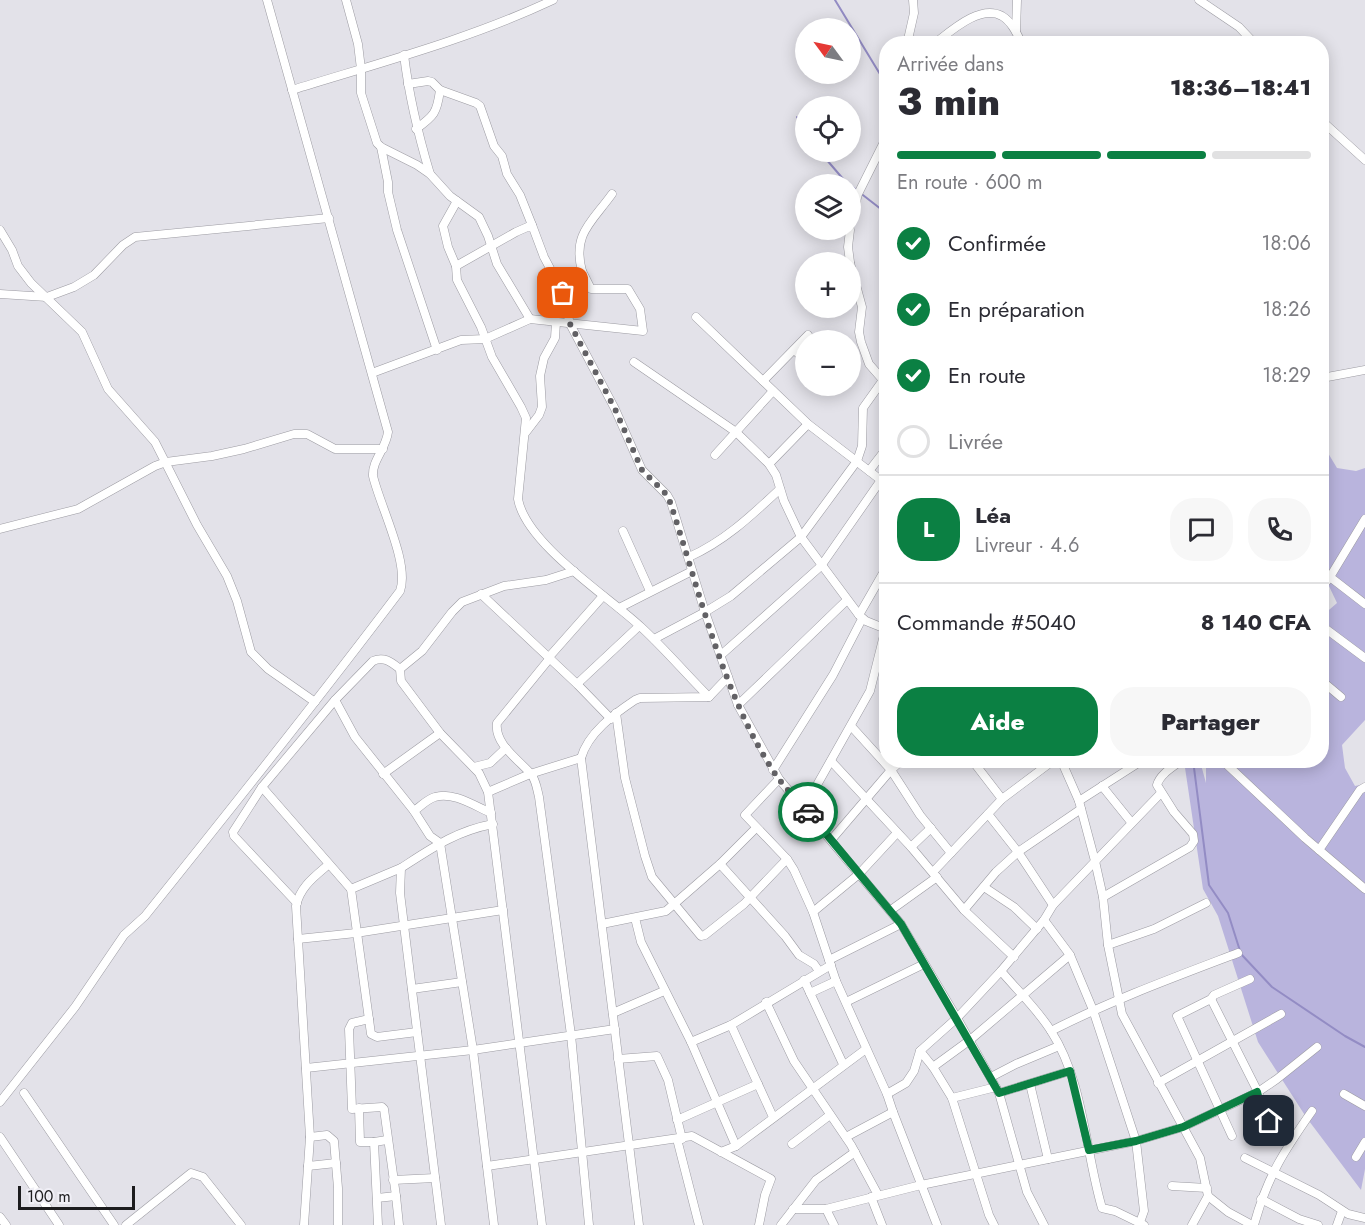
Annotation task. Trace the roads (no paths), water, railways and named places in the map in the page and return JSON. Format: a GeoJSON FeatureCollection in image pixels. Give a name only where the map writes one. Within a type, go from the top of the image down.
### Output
{"type":"FeatureCollection","features":[{"type":"Feature","properties":{"kind":"street"},"geometry":{"type":"LineString","coordinates":[[0,1102],[75,1007],[124,935],[145,916],[315,702],[402,586],[402,564],[373,476],[374,464],[384,449],[388,432],[267,0]]}},
{"type":"Feature","properties":{"kind":"street"},"geometry":{"type":"LineString","coordinates":[[346,0],[358,44],[362,69],[361,93],[372,129],[381,147],[397,230],[437,350]]}},
{"type":"Feature","properties":{"kind":"street"},"geometry":{"type":"LineString","coordinates":[[292,90],[492,25],[553,0]]}},
{"type":"Feature","properties":{"kind":"street"},"geometry":{"type":"LineString","coordinates":[[909,36],[914,13],[913,0]]}},
{"type":"Feature","properties":{"kind":"street"},"geometry":{"type":"LineString","coordinates":[[1016,32],[1017,0]]}},
{"type":"Feature","properties":{"kind":"street"},"geometry":{"type":"LineString","coordinates":[[1199,0],[1239,27],[1247,36]]}},
{"type":"Feature","properties":{"kind":"street"},"geometry":{"type":"LineString","coordinates":[[946,36],[976,15],[1001,16],[1018,36]]}},
{"type":"Feature","properties":{"kind":"street"},"geometry":{"type":"LineString","coordinates":[[404,55],[416,129],[430,174]]}},
{"type":"Feature","properties":{"kind":"street"},"geometry":{"type":"LineString","coordinates":[[408,84],[432,82],[440,90],[480,106],[494,146],[502,156],[507,174],[520,195],[544,257],[558,282],[570,324],[615,409],[642,470],[669,498],[705,612],[738,705],[779,779],[901,924],[970,1040],[998,1090],[1028,1195],[1044,1225]]}},
{"type":"Feature","properties":{"kind":"street"},"geometry":{"type":"LineString","coordinates":[[416,129],[438,109],[440,90]]}},
{"type":"Feature","properties":{"kind":"street"},"geometry":{"type":"LineString","coordinates":[[1329,128],[1365,160]]}},
{"type":"Feature","properties":{"kind":"street"},"geometry":{"type":"LineString","coordinates":[[381,147],[430,174],[457,201],[479,217],[497,264],[530,319]]}},
{"type":"Feature","properties":{"kind":"street"},"geometry":{"type":"LineString","coordinates":[[861,188],[879,152]]}},
{"type":"Feature","properties":{"kind":"street"},"geometry":{"type":"LineString","coordinates":[[372,373],[461,340],[485,339],[530,319],[643,331],[640,309],[627,289],[591,289],[579,260],[582,235],[612,194]]}},
{"type":"Feature","properties":{"kind":"street"},"geometry":{"type":"LineString","coordinates":[[457,201],[443,226],[456,266],[457,280],[482,327],[495,364],[523,411],[527,423],[518,499],[520,509],[551,551],[654,639],[709,697]]}},
{"type":"Feature","properties":{"kind":"street"},"geometry":{"type":"LineString","coordinates":[[0,294],[47,297],[74,287],[94,275],[123,245],[135,237],[329,218]]}},
{"type":"Feature","properties":{"kind":"street"},"geometry":{"type":"LineString","coordinates":[[456,266],[532,225]]}},
{"type":"Feature","properties":{"kind":"street"},"geometry":{"type":"LineString","coordinates":[[0,230],[18,266],[31,283],[82,332],[108,389],[155,442],[197,525],[227,576],[237,601],[251,652],[268,669],[315,702]]}},
{"type":"Feature","properties":{"kind":"street"},"geometry":{"type":"LineString","coordinates":[[558,282],[582,271]]}},
{"type":"Feature","properties":{"kind":"street"},"geometry":{"type":"LineString","coordinates":[[696,317],[808,424],[879,478]]}},
{"type":"Feature","properties":{"kind":"street"},"geometry":{"type":"LineString","coordinates":[[861,318],[859,332],[861,342],[869,364],[879,373]]}},
{"type":"Feature","properties":{"kind":"street"},"geometry":{"type":"LineString","coordinates":[[525,433],[539,415],[542,407],[540,376],[544,358],[555,338],[556,322]]}},
{"type":"Feature","properties":{"kind":"street"},"geometry":{"type":"LineString","coordinates":[[763,381],[794,350]]}},
{"type":"Feature","properties":{"kind":"street"},"geometry":{"type":"LineString","coordinates":[[634,362],[736,432],[769,464],[776,475],[801,537],[861,617],[879,625]]}},
{"type":"Feature","properties":{"kind":"street"},"geometry":{"type":"LineString","coordinates":[[1329,377],[1365,370]]}},
{"type":"Feature","properties":{"kind":"street"},"geometry":{"type":"LineString","coordinates":[[654,639],[731,596],[801,537],[857,461],[862,446],[863,408],[879,386]]}},
{"type":"Feature","properties":{"kind":"street"},"geometry":{"type":"LineString","coordinates":[[715,456],[773,390]]}},
{"type":"Feature","properties":{"kind":"street"},"geometry":{"type":"LineString","coordinates":[[769,464],[808,424]]}},
{"type":"Feature","properties":{"kind":"street"},"geometry":{"type":"LineString","coordinates":[[0,529],[78,509],[166,462],[212,456],[294,434],[307,434],[335,449],[384,449]]}},
{"type":"Feature","properties":{"kind":"street"},"geometry":{"type":"LineString","coordinates":[[869,471],[879,458]]}},
{"type":"Feature","properties":{"kind":"street"},"geometry":{"type":"LineString","coordinates":[[689,557],[729,534],[780,489]]}},
{"type":"Feature","properties":{"kind":"street"},"geometry":{"type":"LineString","coordinates":[[721,656],[821,566],[879,489]]}},
{"type":"Feature","properties":{"kind":"street"},"geometry":{"type":"LineString","coordinates":[[1365,519],[1330,577],[1365,604]]}},
{"type":"Feature","properties":{"kind":"street"},"geometry":{"type":"LineString","coordinates":[[623,531],[650,591]]}},
{"type":"Feature","properties":{"kind":"street"},"geometry":{"type":"LineString","coordinates":[[400,669],[422,651],[457,606],[467,599],[504,586],[546,580],[574,571]]}},
{"type":"Feature","properties":{"kind":"street"},"geometry":{"type":"LineString","coordinates":[[619,608],[692,571]]}},
{"type":"Feature","properties":{"kind":"street"},"geometry":{"type":"LineString","coordinates":[[773,770],[833,675],[879,582]]}},
{"type":"Feature","properties":{"kind":"street"},"geometry":{"type":"LineString","coordinates":[[481,594],[613,716],[625,778],[645,856],[654,880],[702,936],[750,898],[787,859]]}},
{"type":"Feature","properties":{"kind":"street"},"geometry":{"type":"LineString","coordinates":[[589,1225],[571,1035],[539,797],[530,774],[506,748],[497,734],[497,723],[549,657],[603,596]]}},
{"type":"Feature","properties":{"kind":"street"},"geometry":{"type":"LineString","coordinates":[[738,705],[847,600]]}},
{"type":"Feature","properties":{"kind":"street"},"geometry":{"type":"LineString","coordinates":[[577,684],[639,626]]}},
{"type":"Feature","properties":{"kind":"street"},"geometry":{"type":"LineString","coordinates":[[1329,631],[1365,658]]}},
{"type":"Feature","properties":{"kind":"street"},"geometry":{"type":"LineString","coordinates":[[804,808],[872,687],[879,657]]}},
{"type":"Feature","properties":{"kind":"street"},"geometry":{"type":"LineString","coordinates":[[297,903],[234,836],[233,832],[262,788],[335,700],[375,660],[387,660],[400,669]]}},
{"type":"Feature","properties":{"kind":"street"},"geometry":{"type":"LineString","coordinates":[[400,669],[401,681],[440,733],[474,767],[488,792],[542,1225]]}},
{"type":"Feature","properties":{"kind":"street"},"geometry":{"type":"LineString","coordinates":[[639,1225],[581,758],[585,745],[613,716],[640,698],[709,697],[728,677]]}},
{"type":"Feature","properties":{"kind":"street"},"geometry":{"type":"LineString","coordinates":[[1329,687],[1341,697]]}},
{"type":"Feature","properties":{"kind":"street"},"geometry":{"type":"LineString","coordinates":[[335,700],[356,737],[383,774],[414,811],[430,836],[440,843],[473,1050],[494,1225]]}},
{"type":"Feature","properties":{"kind":"street"},"geometry":{"type":"LineString","coordinates":[[851,726],[879,757]]}},
{"type":"Feature","properties":{"kind":"street"},"geometry":{"type":"LineString","coordinates":[[383,774],[440,733]]}},
{"type":"Feature","properties":{"kind":"street"},"geometry":{"type":"LineString","coordinates":[[474,767],[493,762],[506,748]]}},
{"type":"Feature","properties":{"kind":"street"},"geometry":{"type":"LineString","coordinates":[[488,792],[530,774],[581,758]]}},
{"type":"Feature","properties":{"kind":"street"},"geometry":{"type":"LineString","coordinates":[[831,761],[911,847],[964,910],[1014,957]]}},
{"type":"Feature","properties":{"kind":"street"},"geometry":{"type":"LineString","coordinates":[[978,768],[1002,799]]}},
{"type":"Feature","properties":{"kind":"street"},"geometry":{"type":"LineString","coordinates":[[891,910],[935,875],[951,853],[1002,799],[1043,768]]}},
{"type":"Feature","properties":{"kind":"street"},"geometry":{"type":"LineString","coordinates":[[1064,768],[1080,805],[1095,861],[1103,897],[1108,945],[1118,1001],[1125,1022],[1200,1158],[1207,1192],[1192,1225]]}},
{"type":"Feature","properties":{"kind":"street"},"geometry":{"type":"LineString","coordinates":[[964,910],[996,872],[1018,852],[1102,786],[1130,768]]}},
{"type":"Feature","properties":{"kind":"street"},"geometry":{"type":"LineString","coordinates":[[1103,897],[1190,847],[1194,841],[1193,834],[1174,812],[1157,785],[1158,781],[1173,768]]}},
{"type":"Feature","properties":{"kind":"street"},"geometry":{"type":"LineString","coordinates":[[1231,768],[1365,890]]}},
{"type":"Feature","properties":{"kind":"street"},"geometry":{"type":"LineString","coordinates":[[832,840],[891,770],[951,853]]}},
{"type":"Feature","properties":{"kind":"street"},"geometry":{"type":"LineString","coordinates":[[779,779],[745,815],[787,859],[794,870],[813,912],[837,981],[888,1094],[937,1225]]}},
{"type":"Feature","properties":{"kind":"street"},"geometry":{"type":"LineString","coordinates":[[1102,786],[1131,822]]}},
{"type":"Feature","properties":{"kind":"street"},"geometry":{"type":"LineString","coordinates":[[1320,850],[1360,790],[1365,787]]}},
{"type":"Feature","properties":{"kind":"street"},"geometry":{"type":"LineString","coordinates":[[262,788],[351,889],[371,1034],[377,1037],[417,1032]]}},
{"type":"Feature","properties":{"kind":"street"},"geometry":{"type":"LineString","coordinates":[[888,1094],[902,1086],[910,1077],[920,1051],[957,1018],[1002,971],[1044,920],[1053,905],[1161,793]]}},
{"type":"Feature","properties":{"kind":"street"},"geometry":{"type":"LineString","coordinates":[[414,811],[430,799],[441,796],[455,798],[491,813]]}},
{"type":"Feature","properties":{"kind":"street"},"geometry":{"type":"LineString","coordinates":[[988,814],[1018,852],[1053,905]]}},
{"type":"Feature","properties":{"kind":"street"},"geometry":{"type":"LineString","coordinates":[[351,889],[401,868],[440,843],[469,829],[493,825]]}},
{"type":"Feature","properties":{"kind":"street"},"geometry":{"type":"LineString","coordinates":[[602,924],[666,911],[720,864],[756,828]]}},
{"type":"Feature","properties":{"kind":"street"},"geometry":{"type":"LineString","coordinates":[[911,847],[931,828]]}},
{"type":"Feature","properties":{"kind":"street"},"geometry":{"type":"LineString","coordinates":[[813,912],[860,874],[897,833]]}},
{"type":"Feature","properties":{"kind":"street"},"geometry":{"type":"LineString","coordinates":[[720,864],[785,936],[799,955],[814,964],[819,971]]}},
{"type":"Feature","properties":{"kind":"street"},"geometry":{"type":"LineString","coordinates":[[304,1225],[310,1137],[297,903],[303,888],[328,865]]}},
{"type":"Feature","properties":{"kind":"street"},"geometry":{"type":"LineString","coordinates":[[401,868],[400,893],[441,1225]]}},
{"type":"Feature","properties":{"kind":"street"},"geometry":{"type":"LineString","coordinates":[[984,886],[1014,907],[1037,929]]}},
{"type":"Feature","properties":{"kind":"street"},"geometry":{"type":"LineString","coordinates":[[1108,945],[1154,929],[1206,903]]}},
{"type":"Feature","properties":{"kind":"street"},"geometry":{"type":"LineString","coordinates":[[298,939],[356,933],[503,910]]}},
{"type":"Feature","properties":{"kind":"street"},"geometry":{"type":"LineString","coordinates":[[635,918],[640,942],[691,1042],[736,1146]]}},
{"type":"Feature","properties":{"kind":"street"},"geometry":{"type":"LineString","coordinates":[[1002,971],[1051,1031],[1070,1071],[1102,1208],[1116,1211],[1141,1224],[1143,1211],[1136,1141],[1092,1010],[1070,955],[1044,920]]}},
{"type":"Feature","properties":{"kind":"street"},"geometry":{"type":"LineString","coordinates":[[691,1042],[731,1025],[830,962],[901,924]]}},
{"type":"Feature","properties":{"kind":"street"},"geometry":{"type":"LineString","coordinates":[[1051,1031],[1092,1010],[1238,953]]}},
{"type":"Feature","properties":{"kind":"street"},"geometry":{"type":"LineString","coordinates":[[933,1067],[970,1040],[1070,955]]}},
{"type":"Feature","properties":{"kind":"street"},"geometry":{"type":"LineString","coordinates":[[846,1002],[924,964]]}},
{"type":"Feature","properties":{"kind":"street"},"geometry":{"type":"LineString","coordinates":[[1232,1136],[1177,1016],[1211,999],[1214,995],[1250,979]]}},
{"type":"Feature","properties":{"kind":"street"},"geometry":{"type":"LineString","coordinates":[[804,980],[843,1064]]}},
{"type":"Feature","properties":{"kind":"street"},"geometry":{"type":"LineString","coordinates":[[810,993],[837,981]]}},
{"type":"Feature","properties":{"kind":"street"},"geometry":{"type":"LineString","coordinates":[[412,989],[462,982]]}},
{"type":"Feature","properties":{"kind":"street"},"geometry":{"type":"LineString","coordinates":[[613,1013],[664,991]]}},
{"type":"Feature","properties":{"kind":"street"},"geometry":{"type":"LineString","coordinates":[[1211,999],[1257,1092],[1264,1115],[1291,1141]]}},
{"type":"Feature","properties":{"kind":"street"},"geometry":{"type":"LineString","coordinates":[[766,1002],[791,1056],[855,1152],[874,1196],[882,1225]]}},
{"type":"Feature","properties":{"kind":"street"},"geometry":{"type":"LineString","coordinates":[[1158,1083],[1281,1014]]}},
{"type":"Feature","properties":{"kind":"street"},"geometry":{"type":"LineString","coordinates":[[369,1020],[352,1023],[350,1026],[352,1109],[383,1107],[399,1225]]}},
{"type":"Feature","properties":{"kind":"street"},"geometry":{"type":"LineString","coordinates":[[731,1025],[773,1117]]}},
{"type":"Feature","properties":{"kind":"street"},"geometry":{"type":"LineString","coordinates":[[306,1068],[473,1050],[615,1029]]}},
{"type":"Feature","properties":{"kind":"street"},"geometry":{"type":"LineString","coordinates":[[991,1077],[1059,1046]]}},
{"type":"Feature","properties":{"kind":"street"},"geometry":{"type":"LineString","coordinates":[[793,1209],[826,1209],[921,1185],[976,1176],[1136,1141],[1183,1127],[1257,1092],[1317,1047]]}},
{"type":"Feature","properties":{"kind":"street"},"geometry":{"type":"LineString","coordinates":[[721,1152],[736,1146],[866,1049]]}},
{"type":"Feature","properties":{"kind":"street"},"geometry":{"type":"LineString","coordinates":[[920,1051],[952,1098],[994,1225]]}},
{"type":"Feature","properties":{"kind":"street"},"geometry":{"type":"LineString","coordinates":[[618,1059],[657,1056],[668,1080],[699,1225]]}},
{"type":"Feature","properties":{"kind":"street"},"geometry":{"type":"LineString","coordinates":[[952,1098],[1030,1084],[1070,1071]]}},
{"type":"Feature","properties":{"kind":"street"},"geometry":{"type":"LineString","coordinates":[[677,1120],[758,1084]]}},
{"type":"Feature","properties":{"kind":"street"},"geometry":{"type":"LineString","coordinates":[[1030,1084],[1048,1159]]}},
{"type":"Feature","properties":{"kind":"street"},"geometry":{"type":"LineString","coordinates":[[24,1093],[114,1225]]}},
{"type":"Feature","properties":{"kind":"street"},"geometry":{"type":"LineString","coordinates":[[1344,1094],[1365,1106]]}},
{"type":"Feature","properties":{"kind":"street"},"geometry":{"type":"LineString","coordinates":[[358,1108],[360,1142],[387,1140]]}},
{"type":"Feature","properties":{"kind":"street"},"geometry":{"type":"LineString","coordinates":[[1172,1186],[1207,1192],[1228,1212],[1253,1225],[1272,1173],[1312,1111]]}},
{"type":"Feature","properties":{"kind":"street"},"geometry":{"type":"LineString","coordinates":[[846,1137],[893,1112]]}},
{"type":"Feature","properties":{"kind":"street"},"geometry":{"type":"LineString","coordinates":[[792,1144],[830,1114]]}},
{"type":"Feature","properties":{"kind":"street"},"geometry":{"type":"LineString","coordinates":[[310,1137],[327,1135],[332,1138],[336,1163],[338,1225]]}},
{"type":"Feature","properties":{"kind":"street"},"geometry":{"type":"LineString","coordinates":[[487,1166],[692,1136],[771,1179],[759,1225]]}},
{"type":"Feature","properties":{"kind":"street"},"geometry":{"type":"LineString","coordinates":[[0,1137],[59,1225]]}},
{"type":"Feature","properties":{"kind":"street"},"geometry":{"type":"LineString","coordinates":[[374,1142],[378,1225]]}},
{"type":"Feature","properties":{"kind":"street"},"geometry":{"type":"LineString","coordinates":[[1356,1157],[1365,1142]]}},
{"type":"Feature","properties":{"kind":"street"},"geometry":{"type":"LineString","coordinates":[[782,1224],[816,1180],[855,1152]]}},
{"type":"Feature","properties":{"kind":"street"},"geometry":{"type":"LineString","coordinates":[[1245,1158],[1319,1195],[1342,1211],[1365,1218]]}},
{"type":"Feature","properties":{"kind":"street"},"geometry":{"type":"LineString","coordinates":[[308,1166],[336,1163]]}},
{"type":"Feature","properties":{"kind":"street"},"geometry":{"type":"LineString","coordinates":[[126,1225],[191,1173],[203,1177],[241,1225]]}},
{"type":"Feature","properties":{"kind":"street"},"geometry":{"type":"LineString","coordinates":[[393,1180],[435,1178]]}},
{"type":"Feature","properties":{"kind":"street"},"geometry":{"type":"LineString","coordinates":[[377,1198],[396,1196]]}},
{"type":"Feature","properties":{"kind":"street"},"geometry":{"type":"LineString","coordinates":[[1261,1199],[1299,1219],[1318,1225]]}},
{"type":"Feature","properties":{"kind":"street"},"geometry":{"type":"LineString","coordinates":[[826,1209],[834,1225]]}},
{"type":"Feature","properties":{"kind":"street"},"geometry":{"type":"LineString","coordinates":[[1337,1225],[1342,1211]]}},
{"type":"Feature","properties":{"kind":"street"},"geometry":{"type":"LineString","coordinates":[[0,1217],[6,1225]]}},
{"type":"Feature","properties":{"kind":"waterway"},"geometry":{"type":"LineString","coordinates":[[835,0],[879,72]]}},
{"type":"Feature","properties":{"kind":"waterway"},"geometry":{"type":"LineString","coordinates":[[829,162],[839,174]]}},
{"type":"Feature","properties":{"kind":"waterway"},"geometry":{"type":"LineString","coordinates":[[861,194],[879,208]]}},
{"type":"Feature","properties":{"kind":"waterway"},"geometry":{"type":"LineString","coordinates":[[1194,768],[1209,885],[1228,913],[1241,954],[1272,987],[1365,1047]]}}]}
